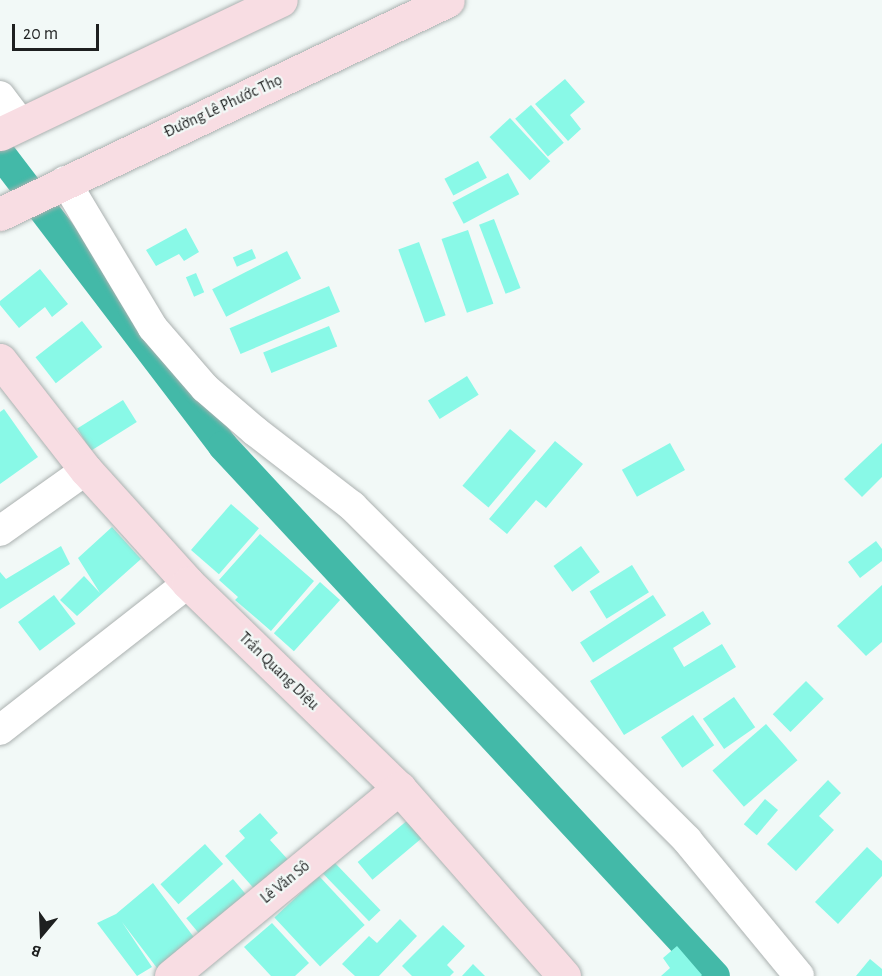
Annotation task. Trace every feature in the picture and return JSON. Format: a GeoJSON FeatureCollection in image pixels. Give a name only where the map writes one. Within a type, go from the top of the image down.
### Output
{"type":"FeatureCollection","features":[{"type":"Feature","properties":{"kind":"street"},"geometry":{"type":"LineString","coordinates":[[0,96],[11,129],[281,0]]}},
{"type":"Feature","properties":{"kind":"street","name":"Đường Lê Phước Thọ"},"geometry":{"type":"LineString","coordinates":[[5,212],[448,0]]}},
{"type":"Feature","properties":{"kind":"street"},"geometry":{"type":"LineString","coordinates":[[58,185],[153,328],[205,388],[255,431],[352,506],[687,840],[799,976]]}},
{"type":"Feature","properties":{"kind":"street","name":"Trần Quang Diệu"},"geometry":{"type":"LineString","coordinates":[[2,368],[86,470],[188,583],[399,788],[564,976]]}},
{"type":"Feature","properties":{"kind":"street"},"geometry":{"type":"LineString","coordinates":[[0,531],[86,470]]}},
{"type":"Feature","properties":{"kind":"street"},"geometry":{"type":"LineString","coordinates":[[0,730],[188,583]]}},
{"type":"Feature","properties":{"kind":"street","name":"Lê Văn Sô"},"geometry":{"type":"LineString","coordinates":[[171,976],[399,788]]}},
{"type":"Feature","properties":{"kind":"building"},"geometry":{"type":"Polygon","coordinates":[[[565,79],[585,102],[570,115],[581,129],[568,141],[535,104],[565,79]]]}},
{"type":"Feature","properties":{"kind":"building"},"geometry":{"type":"Polygon","coordinates":[[[531,105],[564,143],[548,157],[515,119],[531,105]]]}},
{"type":"Feature","properties":{"kind":"building"},"geometry":{"type":"Polygon","coordinates":[[[510,118],[550,161],[530,180],[490,137],[510,118]]]}},
{"type":"Feature","properties":{"kind":"building"},"geometry":{"type":"Polygon","coordinates":[[[478,161],[487,178],[453,196],[444,179],[478,161]]]}},
{"type":"Feature","properties":{"kind":"building"},"geometry":{"type":"Polygon","coordinates":[[[508,173],[519,194],[464,224],[452,203],[508,173]]]}},
{"type":"Feature","properties":{"kind":"building"},"geometry":{"type":"Polygon","coordinates":[[[494,219],[521,288],[506,294],[479,225],[494,219]]]}},
{"type":"Feature","properties":{"kind":"building"},"geometry":{"type":"Polygon","coordinates":[[[186,228],[199,252],[184,261],[179,254],[156,266],[146,250],[186,228]]]}},
{"type":"Feature","properties":{"kind":"building"},"geometry":{"type":"Polygon","coordinates":[[[468,230],[493,304],[467,313],[442,239],[468,230]]]}},
{"type":"Feature","properties":{"kind":"building"},"geometry":{"type":"Polygon","coordinates":[[[419,242],[446,315],[425,323],[398,250],[419,242]]]}},
{"type":"Feature","properties":{"kind":"building"},"geometry":{"type":"Polygon","coordinates":[[[252,249],[256,258],[237,267],[233,258],[252,249]]]}},
{"type":"Feature","properties":{"kind":"building"},"geometry":{"type":"Polygon","coordinates":[[[287,251],[301,279],[226,317],[212,289],[287,251]]]}},
{"type":"Feature","properties":{"kind":"building"},"geometry":{"type":"Polygon","coordinates":[[[40,269],[68,304],[52,317],[45,307],[19,328],[0,305],[0,301],[40,269]]]}},
{"type":"Feature","properties":{"kind":"building"},"geometry":{"type":"Polygon","coordinates":[[[196,273],[204,292],[194,297],[186,277],[196,273]]]}},
{"type":"Feature","properties":{"kind":"building"},"geometry":{"type":"Polygon","coordinates":[[[329,286],[340,312],[241,354],[230,328],[329,286]]]}},
{"type":"Feature","properties":{"kind":"building"},"geometry":{"type":"Polygon","coordinates":[[[82,321],[102,347],[56,383],[36,357],[82,321]]]}},
{"type":"Feature","properties":{"kind":"building"},"geometry":{"type":"Polygon","coordinates":[[[329,326],[337,346],[271,373],[263,353],[329,326]]]}},
{"type":"Feature","properties":{"kind":"building"},"geometry":{"type":"Polygon","coordinates":[[[467,376],[479,395],[440,419],[428,400],[467,376]]]}},
{"type":"Feature","properties":{"kind":"building"},"geometry":{"type":"Polygon","coordinates":[[[123,400],[137,422],[91,451],[77,429],[123,400]]]}},
{"type":"Feature","properties":{"kind":"building"},"geometry":{"type":"Polygon","coordinates":[[[4,409],[38,457],[0,484],[0,412],[4,409]]]}},
{"type":"Feature","properties":{"kind":"building"},"geometry":{"type":"Polygon","coordinates":[[[510,429],[536,451],[488,508],[462,486],[510,429]]]}},
{"type":"Feature","properties":{"kind":"building"},"geometry":{"type":"Polygon","coordinates":[[[555,441],[583,464],[546,508],[536,500],[507,534],[489,519],[555,441]]]}},
{"type":"Feature","properties":{"kind":"building"},"geometry":{"type":"Polygon","coordinates":[[[670,443],[685,470],[637,497],[622,470],[670,443]]]}},
{"type":"Feature","properties":{"kind":"building"},"geometry":{"type":"Polygon","coordinates":[[[882,443],[882,477],[862,497],[844,479],[882,443]]]}},
{"type":"Feature","properties":{"kind":"building"},"geometry":{"type":"Polygon","coordinates":[[[231,504],[259,528],[219,574],[191,550],[231,504]]]}},
{"type":"Feature","properties":{"kind":"building"},"geometry":{"type":"Polygon","coordinates":[[[112,527],[141,559],[77,616],[60,600],[84,576],[100,593],[78,558],[112,527]]]}},
{"type":"Feature","properties":{"kind":"building"},"geometry":{"type":"Polygon","coordinates":[[[260,534],[314,581],[271,631],[235,600],[238,597],[219,580],[260,534]]]}},
{"type":"Feature","properties":{"kind":"building"},"geometry":{"type":"Polygon","coordinates":[[[876,541],[882,549],[882,561],[860,578],[848,562],[876,541]]]}},
{"type":"Feature","properties":{"kind":"building"},"geometry":{"type":"Polygon","coordinates":[[[61,546],[70,564],[0,609],[0,572],[6,579],[61,546]]]}},
{"type":"Feature","properties":{"kind":"building"},"geometry":{"type":"Polygon","coordinates":[[[581,546],[600,572],[572,592],[553,566],[581,546]]]}},
{"type":"Feature","properties":{"kind":"building"},"geometry":{"type":"Polygon","coordinates":[[[632,565],[649,592],[607,619],[590,591],[632,565]]]}},
{"type":"Feature","properties":{"kind":"building"},"geometry":{"type":"Polygon","coordinates":[[[320,582],[340,600],[294,651],[274,633],[320,582]]]}},
{"type":"Feature","properties":{"kind":"building"},"geometry":{"type":"Polygon","coordinates":[[[882,585],[882,642],[866,656],[837,626],[882,585]]]}},
{"type":"Feature","properties":{"kind":"building"},"geometry":{"type":"Polygon","coordinates":[[[54,595],[76,624],[40,651],[18,622],[54,595]]]}},
{"type":"Feature","properties":{"kind":"building"},"geometry":{"type":"Polygon","coordinates":[[[653,595],[666,615],[593,663],[580,642],[653,595]]]}},
{"type":"Feature","properties":{"kind":"building"},"geometry":{"type":"Polygon","coordinates":[[[703,611],[711,624],[673,648],[684,667],[722,644],[736,667],[624,735],[590,681],[703,611]]]}},
{"type":"Feature","properties":{"kind":"building"},"geometry":{"type":"Polygon","coordinates":[[[806,681],[824,699],[790,732],[773,714],[806,681]]]}},
{"type":"Feature","properties":{"kind":"building"},"geometry":{"type":"Polygon","coordinates":[[[734,697],[755,727],[724,749],[703,719],[734,697]]]}},
{"type":"Feature","properties":{"kind":"building"},"geometry":{"type":"Polygon","coordinates":[[[693,715],[714,745],[682,768],[661,737],[693,715]]]}},
{"type":"Feature","properties":{"kind":"building"},"geometry":{"type":"Polygon","coordinates":[[[766,724],[797,760],[744,807],[712,771],[766,724]]]}},
{"type":"Feature","properties":{"kind":"building"},"geometry":{"type":"Polygon","coordinates":[[[828,780],[841,793],[819,816],[834,830],[796,871],[767,844],[828,780]]]}},
{"type":"Feature","properties":{"kind":"building"},"geometry":{"type":"Polygon","coordinates":[[[765,799],[778,810],[757,835],[744,824],[765,799]]]}},
{"type":"Feature","properties":{"kind":"building"},"geometry":{"type":"Polygon","coordinates":[[[260,813],[278,833],[270,840],[292,864],[258,893],[225,856],[245,838],[239,831],[260,813]]]}},
{"type":"Feature","properties":{"kind":"building"},"geometry":{"type":"Polygon","coordinates":[[[409,819],[424,837],[372,880],[358,862],[409,819]]]}},
{"type":"Feature","properties":{"kind":"building"},"geometry":{"type":"Polygon","coordinates":[[[205,844],[223,864],[178,904],[160,884],[205,844]]]}},
{"type":"Feature","properties":{"kind":"building"},"geometry":{"type":"Polygon","coordinates":[[[867,847],[882,861],[882,876],[838,924],[815,902],[867,847]]]}},
{"type":"Feature","properties":{"kind":"building"},"geometry":{"type":"Polygon","coordinates":[[[334,862],[381,910],[369,921],[322,873],[334,862]]]}},
{"type":"Feature","properties":{"kind":"building"},"geometry":{"type":"Polygon","coordinates":[[[319,876],[365,925],[320,967],[274,918],[319,876]]]}},
{"type":"Feature","properties":{"kind":"building"},"geometry":{"type":"Polygon","coordinates":[[[233,879],[252,902],[206,941],[186,918],[233,879]]]}},
{"type":"Feature","properties":{"kind":"building"},"geometry":{"type":"Polygon","coordinates":[[[153,883],[199,944],[160,972],[122,922],[152,967],[137,976],[97,923],[116,914],[153,883]]]}},
{"type":"Feature","properties":{"kind":"building"},"geometry":{"type":"Polygon","coordinates":[[[400,919],[417,936],[379,976],[355,976],[342,964],[369,936],[377,943],[400,919]]]}},
{"type":"Feature","properties":{"kind":"building"},"geometry":{"type":"Polygon","coordinates":[[[272,923],[309,963],[295,976],[271,976],[244,947],[272,923]]]}},
{"type":"Feature","properties":{"kind":"building"},"geometry":{"type":"Polygon","coordinates":[[[443,925],[465,946],[447,965],[454,972],[450,976],[412,976],[402,966],[443,925]]]}},
{"type":"Feature","properties":{"kind":"building"},"geometry":{"type":"Polygon","coordinates":[[[677,946],[701,976],[661,976],[670,968],[663,958],[677,946]]]}},
{"type":"Feature","properties":{"kind":"building"},"geometry":{"type":"Polygon","coordinates":[[[870,959],[882,969],[882,976],[856,976],[870,959]]]}},
{"type":"Feature","properties":{"kind":"building"},"geometry":{"type":"Polygon","coordinates":[[[473,964],[485,976],[462,976],[473,964]]]}},
{"type":"Feature","properties":{"kind":"waterway"},"geometry":{"type":"LineString","coordinates":[[0,153],[223,446],[715,976]]}}]}
